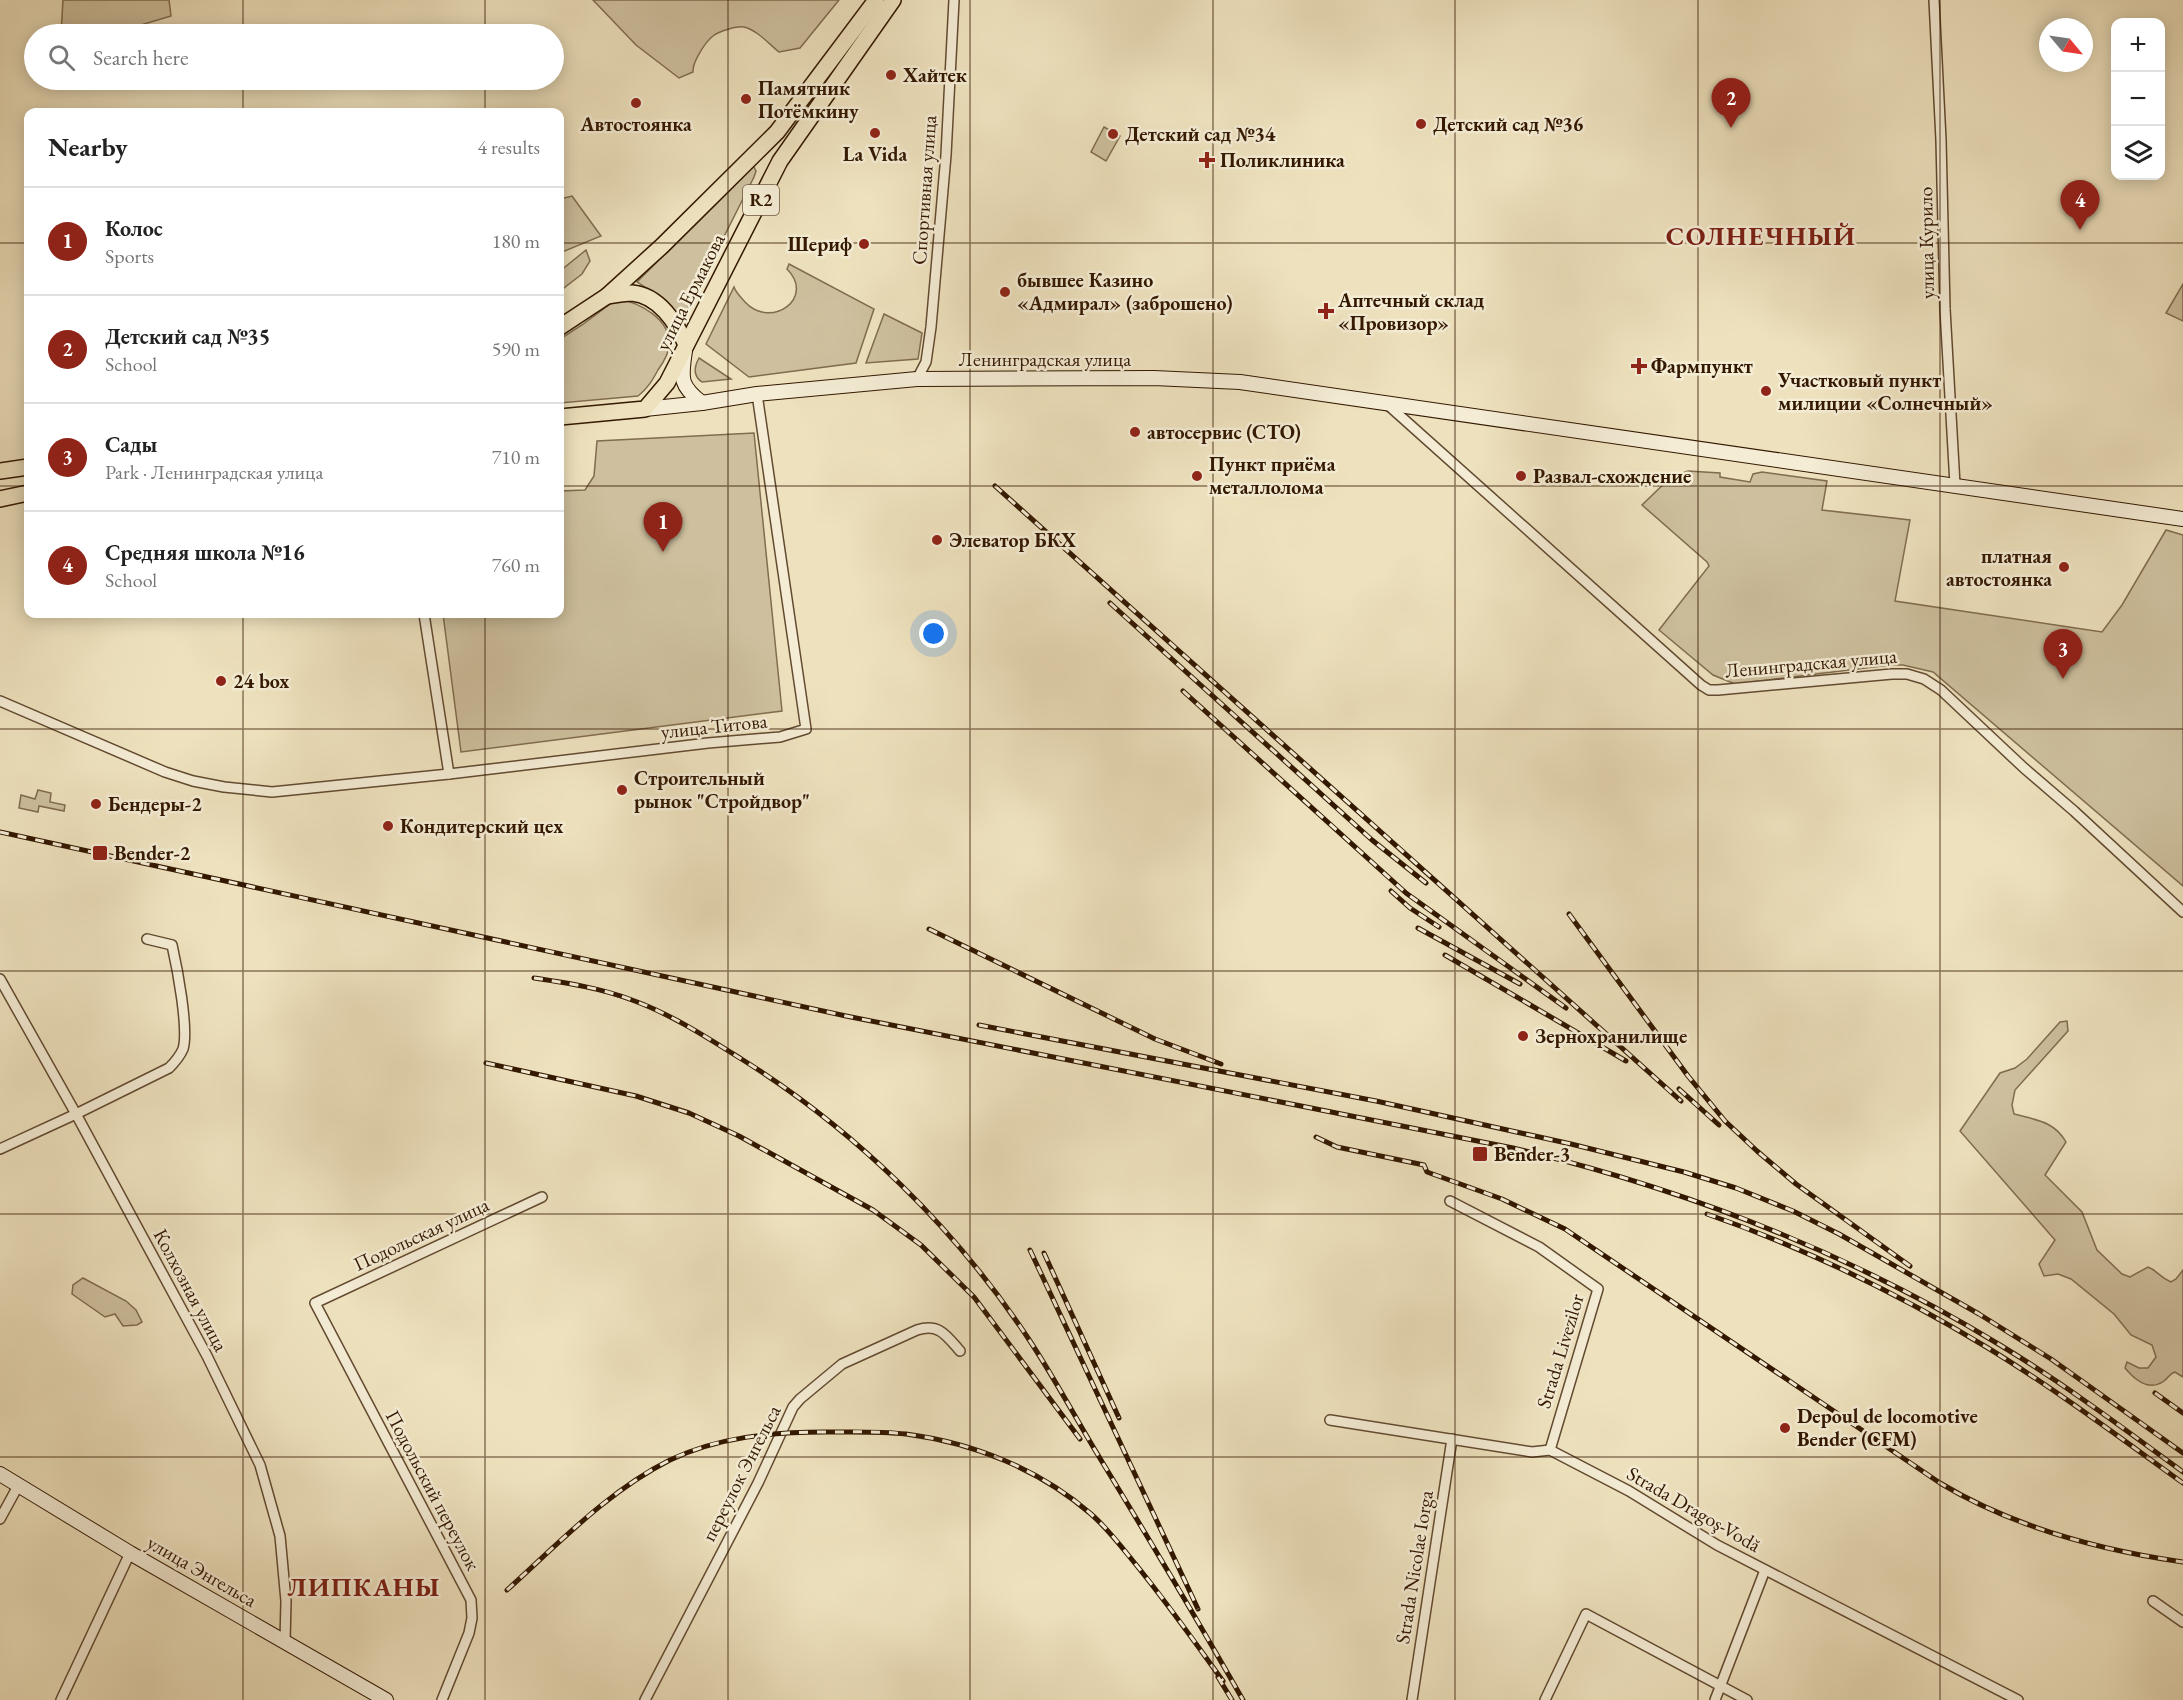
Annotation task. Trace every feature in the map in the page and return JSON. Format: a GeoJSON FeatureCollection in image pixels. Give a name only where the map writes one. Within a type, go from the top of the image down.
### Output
{"type":"FeatureCollection","features":[{"type":"Feature","properties":{"kind":"main road","name":"улица Ермакова"},"geometry":{"type":"LineString","coordinates":[[564,324],[607,296],[662,246],[777,132],[876,0]]}},
{"type":"Feature","properties":{"kind":"main road","name":"улица Ермакова"},"geometry":{"type":"LineString","coordinates":[[645,409],[667,383],[780,160],[893,0]]}},
{"type":"Feature","properties":{"kind":"main road"},"geometry":{"type":"LineString","coordinates":[[607,296],[633,293],[654,302],[669,314],[679,328],[686,345]]}},
{"type":"Feature","properties":{"kind":"main road"},"geometry":{"type":"LineString","coordinates":[[564,417],[645,409]]}},
{"type":"Feature","properties":{"kind":"main road"},"geometry":{"type":"LineString","coordinates":[[0,471],[24,468]]}},
{"type":"Feature","properties":{"kind":"main road"},"geometry":{"type":"LineString","coordinates":[[0,499],[24,494]]}},
{"type":"Feature","properties":{"kind":"street","name":"Спортивная улица"},"geometry":{"type":"LineString","coordinates":[[917,379],[926,362],[932,316],[946,155],[954,0]]}},
{"type":"Feature","properties":{"kind":"street","name":"улица Курило"},"geometry":{"type":"LineString","coordinates":[[1934,0],[1942,152],[1945,309],[1955,485]]}},
{"type":"Feature","properties":{"kind":"street"},"geometry":{"type":"LineString","coordinates":[[686,345],[681,378],[688,392],[702,403]]}},
{"type":"Feature","properties":{"kind":"street","name":"Ленинградская улица"},"geometry":{"type":"LineString","coordinates":[[645,409],[757,394],[917,379],[1154,378],[1240,382],[2183,519]]}},
{"type":"Feature","properties":{"kind":"street","name":"улица Титова"},"geometry":{"type":"LineString","coordinates":[[449,774],[708,743],[780,737],[806,729],[757,394]]}},
{"type":"Feature","properties":{"kind":"street","name":"Ленинградская улица"},"geometry":{"type":"LineString","coordinates":[[1388,405],[1701,685],[1709,690],[1718,690],[1892,674],[1907,674],[1924,679],[1941,690],[2183,912]]}},
{"type":"Feature","properties":{"kind":"street"},"geometry":{"type":"LineString","coordinates":[[0,701],[165,772],[193,781],[224,787],[272,792],[449,774],[425,618]]}},
{"type":"Feature","properties":{"kind":"street"},"geometry":{"type":"LineString","coordinates":[[0,1149],[169,1068],[178,1059],[183,1048],[185,1032],[172,945],[147,939]]}},
{"type":"Feature","properties":{"kind":"street","name":"Колхозная улица"},"geometry":{"type":"LineString","coordinates":[[0,979],[207,1356],[260,1465],[280,1536],[286,1601],[285,1641]]}},
{"type":"Feature","properties":{"kind":"street","name":"Подольская улица"},"geometry":{"type":"LineString","coordinates":[[315,1303],[542,1197]]}},
{"type":"Feature","properties":{"kind":"street","name":"Strada Livezilor"},"geometry":{"type":"LineString","coordinates":[[1450,1201],[1539,1247],[1598,1289],[1550,1450]]}},
{"type":"Feature","properties":{"kind":"street","name":"Подольский переулок"},"geometry":{"type":"LineString","coordinates":[[315,1303],[471,1600],[472,1618],[469,1633],[442,1700]]}},
{"type":"Feature","properties":{"kind":"street","name":"переулок Энгельса"},"geometry":{"type":"LineString","coordinates":[[645,1700],[762,1475],[787,1419],[800,1399],[842,1364],[928,1326],[945,1334],[960,1351]]}},
{"type":"Feature","properties":{"kind":"street","name":"Strada Dragoş-Vodă"},"geometry":{"type":"LineString","coordinates":[[1330,1420],[1532,1452],[1550,1450],[1629,1491],[1717,1545],[2018,1700]]}},
{"type":"Feature","properties":{"kind":"street","name":"Strada Nicolae Iorga"},"geometry":{"type":"LineString","coordinates":[[1412,1700],[1452,1439]]}},
{"type":"Feature","properties":{"kind":"street","name":"улица Энгельса"},"geometry":{"type":"LineString","coordinates":[[0,1474],[130,1553],[386,1700]]}},
{"type":"Feature","properties":{"kind":"street"},"geometry":{"type":"LineString","coordinates":[[0,1519],[18,1486]]}},
{"type":"Feature","properties":{"kind":"street"},"geometry":{"type":"LineString","coordinates":[[61,1700],[130,1553]]}},
{"type":"Feature","properties":{"kind":"street"},"geometry":{"type":"LineString","coordinates":[[1715,1700],[1765,1570]]}},
{"type":"Feature","properties":{"kind":"street"},"geometry":{"type":"LineString","coordinates":[[2153,1601],[2183,1622]]}},
{"type":"Feature","properties":{"kind":"street"},"geometry":{"type":"LineString","coordinates":[[1545,1700],[1586,1614],[1747,1700]]}},
{"type":"Feature","properties":{"kind":"shaded area"},"geometry":{"type":"Polygon","coordinates":[[[63,0],[169,0],[171,16],[144,24],[62,24],[63,0]]]}},
{"type":"Feature","properties":{"kind":"shaded area"},"geometry":{"type":"Polygon","coordinates":[[[593,0],[839,0],[800,48],[779,52],[749,29],[733,28],[713,36],[697,58],[693,72],[679,78],[636,45],[593,0]]]}},
{"type":"Feature","properties":{"kind":"shaded area"},"geometry":{"type":"Polygon","coordinates":[[[1104,127],[1120,136],[1106,161],[1091,152],[1104,127]]]}},
{"type":"Feature","properties":{"kind":"shaded area"},"geometry":{"type":"Polygon","coordinates":[[[753,165],[756,171],[754,177],[682,320],[679,320],[666,301],[637,282],[753,165]]]}},
{"type":"Feature","properties":{"kind":"shaded area"},"geometry":{"type":"Polygon","coordinates":[[[572,196],[601,236],[564,251],[564,198],[572,196]]]}},
{"type":"Feature","properties":{"kind":"shaded area"},"geometry":{"type":"Polygon","coordinates":[[[586,250],[590,261],[582,274],[564,288],[564,268],[586,250]]]}},
{"type":"Feature","properties":{"kind":"shaded area"},"geometry":{"type":"Polygon","coordinates":[[[789,264],[874,309],[856,363],[749,377],[706,344],[734,287],[745,302],[755,310],[767,313],[777,312],[787,307],[793,300],[796,290],[795,280],[787,269],[789,264]]]}},
{"type":"Feature","properties":{"kind":"shaded area"},"geometry":{"type":"Polygon","coordinates":[[[2183,284],[2183,321],[2166,313],[2183,284]]]}},
{"type":"Feature","properties":{"kind":"shaded area"},"geometry":{"type":"Polygon","coordinates":[[[617,299],[644,308],[665,327],[668,336],[668,352],[650,384],[638,396],[564,403],[564,336],[617,299]]]}},
{"type":"Feature","properties":{"kind":"shaded area"},"geometry":{"type":"Polygon","coordinates":[[[884,314],[922,333],[918,359],[866,363],[884,314]]]}},
{"type":"Feature","properties":{"kind":"shaded area"},"geometry":{"type":"Polygon","coordinates":[[[699,358],[731,379],[702,382],[695,371],[699,358]]]}},
{"type":"Feature","properties":{"kind":"shaded area"},"geometry":{"type":"Polygon","coordinates":[[[754,433],[782,711],[461,752],[444,618],[564,618],[564,491],[585,490],[594,476],[597,441],[754,433]]]}},
{"type":"Feature","properties":{"kind":"shaded area"},"geometry":{"type":"Polygon","coordinates":[[[1688,471],[1720,473],[1720,477],[1750,482],[1753,474],[1762,472],[1827,481],[1822,510],[1910,520],[1895,601],[2102,632],[2122,605],[2166,530],[2183,535],[2183,886],[1933,672],[1903,665],[1890,665],[1735,684],[1713,675],[1659,630],[1709,566],[1642,505],[1670,478],[1688,471]]]}},
{"type":"Feature","properties":{"kind":"shaded area"},"geometry":{"type":"Polygon","coordinates":[[[38,790],[51,793],[50,802],[65,805],[64,811],[39,806],[38,812],[19,808],[21,795],[35,799],[38,790]]]}},
{"type":"Feature","properties":{"kind":"shaded area"},"geometry":{"type":"Polygon","coordinates":[[[2067,1021],[2068,1031],[2015,1090],[2012,1105],[2014,1114],[2050,1125],[2066,1142],[2045,1175],[2082,1212],[2097,1250],[2122,1274],[2130,1277],[2148,1267],[2171,1282],[2183,1270],[2183,1377],[2175,1372],[2158,1384],[2147,1385],[2137,1380],[2125,1368],[2127,1362],[2139,1368],[2148,1368],[2156,1357],[2152,1345],[2131,1335],[2114,1314],[2071,1279],[2058,1274],[2044,1276],[2039,1264],[2055,1240],[1960,1131],[2000,1073],[2015,1068],[2027,1059],[2060,1022],[2067,1021]]]}},
{"type":"Feature","properties":{"kind":"shaded area"},"geometry":{"type":"Polygon","coordinates":[[[83,1278],[126,1301],[136,1310],[142,1322],[137,1325],[123,1326],[115,1314],[105,1317],[72,1294],[73,1285],[83,1278]]]}},
{"type":"Feature","properties":{"kind":"railway"},"geometry":{"type":"LineString","coordinates":[[995,486],[1681,1101]]}},
{"type":"Feature","properties":{"kind":"railway"},"geometry":{"type":"LineString","coordinates":[[1110,603],[1372,840],[1426,883]]}},
{"type":"Feature","properties":{"kind":"railway"},"geometry":{"type":"LineString","coordinates":[[1183,691],[1406,893],[1566,1008]]}},
{"type":"Feature","properties":{"kind":"railway"},"geometry":{"type":"LineString","coordinates":[[0,832],[846,1016],[1513,1148],[1577,1164],[1641,1183],[1764,1227],[1884,1281],[1943,1312],[2047,1375],[2183,1472]]}},
{"type":"Feature","properties":{"kind":"railway"},"geometry":{"type":"LineString","coordinates":[[1391,891],[1410,908],[1439,927]]}},
{"type":"Feature","properties":{"kind":"railway"},"geometry":{"type":"LineString","coordinates":[[1569,914],[1688,1076],[1725,1121],[1796,1184],[1910,1266]]}},
{"type":"Feature","properties":{"kind":"railway"},"geometry":{"type":"LineString","coordinates":[[1418,928],[1520,984]]}},
{"type":"Feature","properties":{"kind":"railway"},"geometry":{"type":"LineString","coordinates":[[929,929],[1155,1039],[1221,1064]]}},
{"type":"Feature","properties":{"kind":"railway"},"geometry":{"type":"LineString","coordinates":[[1445,955],[1626,1061]]}},
{"type":"Feature","properties":{"kind":"railway"},"geometry":{"type":"LineString","coordinates":[[534,978],[608,992],[661,1012],[689,1027],[743,1060],[825,1118],[900,1184],[968,1258],[1028,1338],[1243,1700]]}},
{"type":"Feature","properties":{"kind":"railway"},"geometry":{"type":"LineString","coordinates":[[979,1025],[1376,1101],[1571,1144],[1684,1172],[1736,1188],[1793,1211],[1839,1234],[1979,1314],[2051,1359],[2183,1453]]}},
{"type":"Feature","properties":{"kind":"railway"},"geometry":{"type":"LineString","coordinates":[[486,1063],[636,1096],[689,1113],[739,1136],[873,1210],[921,1245],[974,1297],[1080,1439]]}},
{"type":"Feature","properties":{"kind":"railway"},"geometry":{"type":"LineString","coordinates":[[1679,1089],[1719,1125]]}},
{"type":"Feature","properties":{"kind":"railway"},"geometry":{"type":"LineString","coordinates":[[1316,1137],[1337,1147],[1424,1165],[1427,1172],[1502,1199],[1565,1229],[1940,1483],[1968,1499],[2057,1534],[2120,1551],[2183,1562]]}},
{"type":"Feature","properties":{"kind":"railway"},"geometry":{"type":"LineString","coordinates":[[1707,1214],[1816,1257],[1954,1328],[2038,1380],[2183,1483]]}},
{"type":"Feature","properties":{"kind":"railway"},"geometry":{"type":"LineString","coordinates":[[1030,1250],[1198,1609]]}},
{"type":"Feature","properties":{"kind":"railway"},"geometry":{"type":"LineString","coordinates":[[1044,1253],[1119,1418]]}},
{"type":"Feature","properties":{"kind":"railway"},"geometry":{"type":"LineString","coordinates":[[2155,1393],[2183,1413]]}},
{"type":"Feature","properties":{"kind":"railway"},"geometry":{"type":"LineString","coordinates":[[507,1590],[605,1503],[647,1473],[688,1452],[746,1437],[785,1433],[906,1434],[981,1451],[1028,1471],[1071,1498],[1097,1519],[1118,1543],[1223,1681]]}},
{"type":"Feature","properties":{"kind":"railway"},"geometry":{"type":"LineString","coordinates":[[1218,1677],[1232,1700]]}},
{"type":"Feature","properties":{"kind":"place","name":"Хайтек"},"geometry":{"type":"Point","coordinates":[891,75]}},
{"type":"Feature","properties":{"kind":"place","name":"Памятник Потёмкину"},"geometry":{"type":"Point","coordinates":[746,99]}},
{"type":"Feature","properties":{"kind":"place","name":"Автостоянка"},"geometry":{"type":"Point","coordinates":[636,103]}},
{"type":"Feature","properties":{"kind":"place","name":"Детский сад №36"},"geometry":{"type":"Point","coordinates":[1421,124]}},
{"type":"Feature","properties":{"kind":"place","name":"Детский сад №35"},"geometry":{"type":"Point","coordinates":[1731,128]}},
{"type":"Feature","properties":{"kind":"place","name":"La Vida"},"geometry":{"type":"Point","coordinates":[875,133]}},
{"type":"Feature","properties":{"kind":"place","name":"Детский сад №34"},"geometry":{"type":"Point","coordinates":[1113,134]}},
{"type":"Feature","properties":{"kind":"place","name":"Поликлиника"},"geometry":{"type":"Point","coordinates":[1207,160]}},
{"type":"Feature","properties":{"kind":"place","name":"Средняя школа №16"},"geometry":{"type":"Point","coordinates":[2080,230]}},
{"type":"Feature","properties":{"kind":"place","name":"Шериф"},"geometry":{"type":"Point","coordinates":[864,244]}},
{"type":"Feature","properties":{"kind":"place","name":"бывшее Казино «Адмирал» (заброшено)"},"geometry":{"type":"Point","coordinates":[1005,292]}},
{"type":"Feature","properties":{"kind":"place","name":"Аптечный склад «Провизор»"},"geometry":{"type":"Point","coordinates":[1326,311]}},
{"type":"Feature","properties":{"kind":"place","name":"Фармпункт"},"geometry":{"type":"Point","coordinates":[1639,366]}},
{"type":"Feature","properties":{"kind":"place","name":"Участковый пункт милиции «Солнечный»"},"geometry":{"type":"Point","coordinates":[1766,391]}},
{"type":"Feature","properties":{"kind":"place","name":"автосервис (СТО)"},"geometry":{"type":"Point","coordinates":[1135,432]}},
{"type":"Feature","properties":{"kind":"place","name":"Пункт приёма металлолома"},"geometry":{"type":"Point","coordinates":[1197,476]}},
{"type":"Feature","properties":{"kind":"place","name":"Развал-схождение"},"geometry":{"type":"Point","coordinates":[1521,476]}},
{"type":"Feature","properties":{"kind":"place","name":"Элеватор БКХ"},"geometry":{"type":"Point","coordinates":[937,540]}},
{"type":"Feature","properties":{"kind":"place","name":"Колос"},"geometry":{"type":"Point","coordinates":[663,552]}},
{"type":"Feature","properties":{"kind":"place","name":"платная автостоянка"},"geometry":{"type":"Point","coordinates":[2064,567]}},
{"type":"Feature","properties":{"kind":"place","name":"Сады"},"geometry":{"type":"Point","coordinates":[2063,679]}},
{"type":"Feature","properties":{"kind":"place","name":"24 box"},"geometry":{"type":"Point","coordinates":[221,681]}},
{"type":"Feature","properties":{"kind":"place","name":"Строительный рынок \"Стройдвор\""},"geometry":{"type":"Point","coordinates":[622,790]}},
{"type":"Feature","properties":{"kind":"place","name":"Бендеры-2"},"geometry":{"type":"Point","coordinates":[96,804]}},
{"type":"Feature","properties":{"kind":"place","name":"Кондитерский цех"},"geometry":{"type":"Point","coordinates":[388,826]}},
{"type":"Feature","properties":{"kind":"place","name":"Bender-2"},"geometry":{"type":"Point","coordinates":[100,853]}},
{"type":"Feature","properties":{"kind":"place","name":"Зернохранилище"},"geometry":{"type":"Point","coordinates":[1523,1036]}},
{"type":"Feature","properties":{"kind":"place","name":"Bender-3"},"geometry":{"type":"Point","coordinates":[1480,1154]}},
{"type":"Feature","properties":{"kind":"place","name":"Depoul de locomotive Bender (CFM)"},"geometry":{"type":"Point","coordinates":[1785,1428]}},
{"type":"Feature","properties":{"kind":"district","name":"СОЛНЕЧНЫЙ"},"geometry":{"type":"Point","coordinates":[1761,236]}},
{"type":"Feature","properties":{"kind":"district","name":"ЛИПКАНЫ"},"geometry":{"type":"Point","coordinates":[364,1587]}}]}
